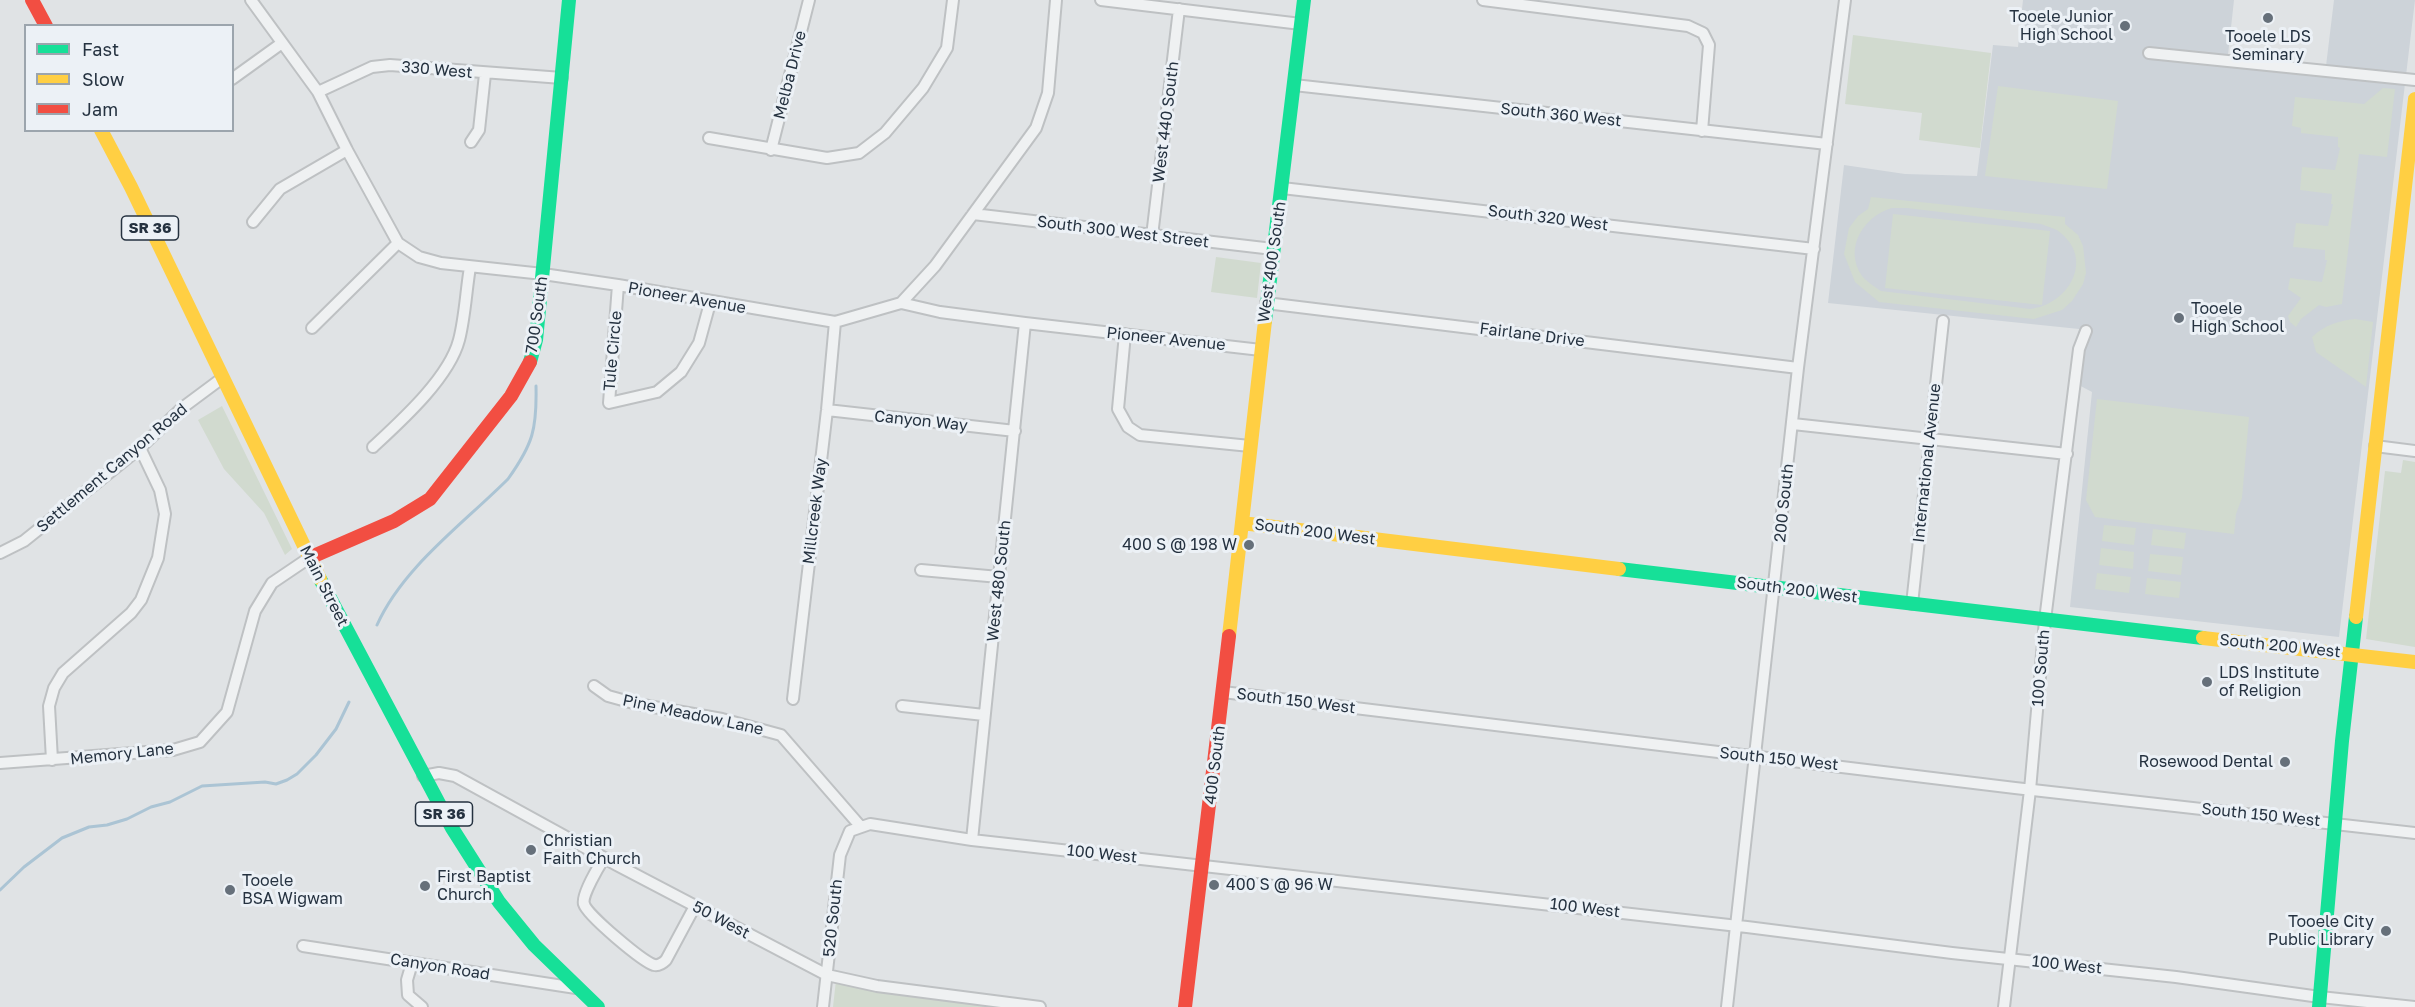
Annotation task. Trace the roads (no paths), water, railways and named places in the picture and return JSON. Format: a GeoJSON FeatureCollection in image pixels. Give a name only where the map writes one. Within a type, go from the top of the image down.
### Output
{"type":"FeatureCollection","features":[{"type":"Feature","properties":{"kind":"main road"},"geometry":{"type":"LineString","coordinates":[[32,0],[45,24]]}},
{"type":"Feature","properties":{"kind":"main road","name":"700 South"},"geometry":{"type":"LineString","coordinates":[[309,558],[394,521],[430,499],[511,396],[529,367],[536,340],[569,0]]}},
{"type":"Feature","properties":{"kind":"main road","name":"West 400 South"},"geometry":{"type":"LineString","coordinates":[[1242,523],[1266,303],[1304,0]]}},
{"type":"Feature","properties":{"kind":"main road"},"geometry":{"type":"LineString","coordinates":[[2319,1002],[2334,823],[2415,99]]}},
{"type":"Feature","properties":{"kind":"main road","name":"Main Street"},"geometry":{"type":"LineString","coordinates":[[102,132],[309,558],[423,776],[463,847],[499,902],[534,945],[598,1007]]}},
{"type":"Feature","properties":{"kind":"main road","name":"South 200 West"},"geometry":{"type":"LineString","coordinates":[[1242,523],[2045,621],[2415,662]]}},
{"type":"Feature","properties":{"kind":"main road","name":"400 South"},"geometry":{"type":"LineString","coordinates":[[1185,1007],[1242,523]]}},
{"type":"Feature","properties":{"kind":"street"},"geometry":{"type":"LineString","coordinates":[[251,0],[318,92],[398,243],[312,328]]}},
{"type":"Feature","properties":{"kind":"street","name":"Melba Drive"},"geometry":{"type":"LineString","coordinates":[[771,150],[809,0]]}},
{"type":"Feature","properties":{"kind":"street"},"geometry":{"type":"LineString","coordinates":[[709,138],[827,158],[859,153],[885,133],[923,88],[946,48],[953,0]]}},
{"type":"Feature","properties":{"kind":"street"},"geometry":{"type":"LineString","coordinates":[[901,303],[935,266],[1036,128],[1048,93],[1056,0]]}},
{"type":"Feature","properties":{"kind":"street"},"geometry":{"type":"LineString","coordinates":[[1101,0],[1301,24]]}},
{"type":"Feature","properties":{"kind":"street"},"geometry":{"type":"LineString","coordinates":[[1483,0],[1584,6],[1689,26],[1702,33],[1709,45],[1702,131]]}},
{"type":"Feature","properties":{"kind":"street","name":"200 South"},"geometry":{"type":"LineString","coordinates":[[1727,1007],[1798,368],[1845,0]]}},
{"type":"Feature","properties":{"kind":"street","name":"West 440 South"},"geometry":{"type":"LineString","coordinates":[[1152,236],[1179,9]]}},
{"type":"Feature","properties":{"kind":"street"},"geometry":{"type":"LineString","coordinates":[[234,78],[282,43]]}},
{"type":"Feature","properties":{"kind":"street"},"geometry":{"type":"LineString","coordinates":[[2149,53],[2415,80]]}},
{"type":"Feature","properties":{"kind":"street","name":"330 West"},"geometry":{"type":"LineString","coordinates":[[318,92],[372,67],[390,65],[485,74],[562,78]]}},
{"type":"Feature","properties":{"kind":"street"},"geometry":{"type":"LineString","coordinates":[[471,142],[479,130],[485,74]]}},
{"type":"Feature","properties":{"kind":"street","name":"South 360 West"},"geometry":{"type":"LineString","coordinates":[[1294,85],[1827,144]]}},
{"type":"Feature","properties":{"kind":"street"},"geometry":{"type":"LineString","coordinates":[[253,222],[280,189],[347,150]]}},
{"type":"Feature","properties":{"kind":"street","name":"South 320 West"},"geometry":{"type":"LineString","coordinates":[[1282,188],[1814,249]]}},
{"type":"Feature","properties":{"kind":"street","name":"South 300 West Street"},"geometry":{"type":"LineString","coordinates":[[973,214],[1273,249]]}},
{"type":"Feature","properties":{"kind":"street","name":"Pioneer Avenue"},"geometry":{"type":"LineString","coordinates":[[398,243],[419,257],[470,267],[543,274],[618,285],[711,303],[835,322],[901,303],[940,312],[1261,350]]}},
{"type":"Feature","properties":{"kind":"street"},"geometry":{"type":"LineString","coordinates":[[373,447],[412,410],[450,363],[459,341],[470,267]]}},
{"type":"Feature","properties":{"kind":"street","name":"Tule Circle"},"geometry":{"type":"LineString","coordinates":[[618,285],[609,403],[657,392],[681,372],[699,343],[711,303]]}},
{"type":"Feature","properties":{"kind":"street","name":"Fairlane Drive"},"geometry":{"type":"LineString","coordinates":[[1266,303],[1798,368]]}},
{"type":"Feature","properties":{"kind":"street","name":"International Avenue"},"geometry":{"type":"LineString","coordinates":[[1912,604],[1943,321]]}},
{"type":"Feature","properties":{"kind":"street","name":"Millcreek Way"},"geometry":{"type":"LineString","coordinates":[[793,699],[835,322]]}},
{"type":"Feature","properties":{"kind":"street","name":"West 480 South"},"geometry":{"type":"LineString","coordinates":[[972,840],[1025,323]]}},
{"type":"Feature","properties":{"kind":"street","name":"100 South"},"geometry":{"type":"LineString","coordinates":[[2004,1007],[2030,790],[2045,621],[2079,349],[2086,331]]}},
{"type":"Feature","properties":{"kind":"street"},"geometry":{"type":"LineString","coordinates":[[1125,334],[1118,409],[1128,427],[1140,435],[1250,446]]}},
{"type":"Feature","properties":{"kind":"street","name":"Settlement Canyon Road"},"geometry":{"type":"LineString","coordinates":[[0,553],[24,541],[140,448],[182,408],[221,379]]}},
{"type":"Feature","properties":{"kind":"street","name":"Canyon Way"},"geometry":{"type":"LineString","coordinates":[[827,410],[1015,431]]}},
{"type":"Feature","properties":{"kind":"street"},"geometry":{"type":"LineString","coordinates":[[1793,424],[2067,454]]}},
{"type":"Feature","properties":{"kind":"street"},"geometry":{"type":"LineString","coordinates":[[2375,446],[2415,451]]}},
{"type":"Feature","properties":{"kind":"street"},"geometry":{"type":"LineString","coordinates":[[52,760],[49,706],[54,688],[63,673],[112,631],[141,600],[158,558],[165,514],[160,490],[140,448]]}},
{"type":"Feature","properties":{"kind":"street","name":"Memory Lane"},"geometry":{"type":"LineString","coordinates":[[0,763],[173,750],[200,742],[226,712],[255,611],[272,583],[309,558]]}},
{"type":"Feature","properties":{"kind":"street"},"geometry":{"type":"LineString","coordinates":[[921,570],[999,577]]}},
{"type":"Feature","properties":{"kind":"street","name":"Pine Meadow Lane"},"geometry":{"type":"LineString","coordinates":[[594,686],[608,696],[637,704],[722,719],[781,735],[856,829]]}},
{"type":"Feature","properties":{"kind":"street","name":"South 150 West"},"geometry":{"type":"LineString","coordinates":[[1223,692],[2030,790],[2415,833]]}},
{"type":"Feature","properties":{"kind":"street"},"geometry":{"type":"LineString","coordinates":[[902,706],[984,715]]}},
{"type":"Feature","properties":{"kind":"street","name":"50 West"},"geometry":{"type":"LineString","coordinates":[[423,776],[439,773],[456,776],[604,858],[827,975],[877,987],[1040,1007]]}},
{"type":"Feature","properties":{"kind":"street","name":"100 West"},"geometry":{"type":"LineString","coordinates":[[856,829],[870,824],[972,840],[1203,864],[2009,959],[2176,976],[2319,1002],[2415,1007]]}},
{"type":"Feature","properties":{"kind":"street","name":"520 South"},"geometry":{"type":"LineString","coordinates":[[823,1007],[840,855],[856,829]]}},
{"type":"Feature","properties":{"kind":"street"},"geometry":{"type":"LineString","coordinates":[[604,858],[583,902],[589,912],[613,935],[654,965],[666,960],[695,906]]}},
{"type":"Feature","properties":{"kind":"street","name":"Canyon Road"},"geometry":{"type":"LineString","coordinates":[[303,946],[576,988]]}},
{"type":"Feature","properties":{"kind":"street"},"geometry":{"type":"LineString","coordinates":[[412,963],[407,980],[408,995],[422,1007]]}},
{"type":"Feature","properties":{"kind":"waterway"},"geometry":{"type":"LineString","coordinates":[[377,625],[388,604],[418,565],[508,479],[516,467],[532,436],[536,414],[536,386]]}},
{"type":"Feature","properties":{"kind":"waterway"},"geometry":{"type":"LineString","coordinates":[[0,890],[24,867],[62,838],[89,827],[127,819],[202,786],[265,782],[276,784],[287,780],[297,774],[316,755],[336,729],[349,702]]}},
{"type":"Feature","properties":{"kind":"place","name":"Tooele LDS Seminary"},"geometry":{"type":"Point","coordinates":[2268,18]}},
{"type":"Feature","properties":{"kind":"place","name":"Tooele Junior High School"},"geometry":{"type":"Point","coordinates":[2125,26]}},
{"type":"Feature","properties":{"kind":"place","name":"Tooele High School"},"geometry":{"type":"Point","coordinates":[2179,318]}},
{"type":"Feature","properties":{"kind":"place","name":"400 S @ 198 W"},"geometry":{"type":"Point","coordinates":[1249,545]}},
{"type":"Feature","properties":{"kind":"place","name":"LDS Institute of Religion"},"geometry":{"type":"Point","coordinates":[2207,682]}},
{"type":"Feature","properties":{"kind":"place","name":"Rosewood Dental"},"geometry":{"type":"Point","coordinates":[2285,762]}},
{"type":"Feature","properties":{"kind":"place","name":"Christian Faith Church"},"geometry":{"type":"Point","coordinates":[531,850]}},
{"type":"Feature","properties":{"kind":"place","name":"400 S @ 96 W"},"geometry":{"type":"Point","coordinates":[1214,885]}},
{"type":"Feature","properties":{"kind":"place","name":"First Baptist Church"},"geometry":{"type":"Point","coordinates":[425,886]}},
{"type":"Feature","properties":{"kind":"place","name":"Tooele BSA Wigwam"},"geometry":{"type":"Point","coordinates":[230,890]}},
{"type":"Feature","properties":{"kind":"place","name":"Tooele City Public Library"},"geometry":{"type":"Point","coordinates":[2386,931]}}]}
